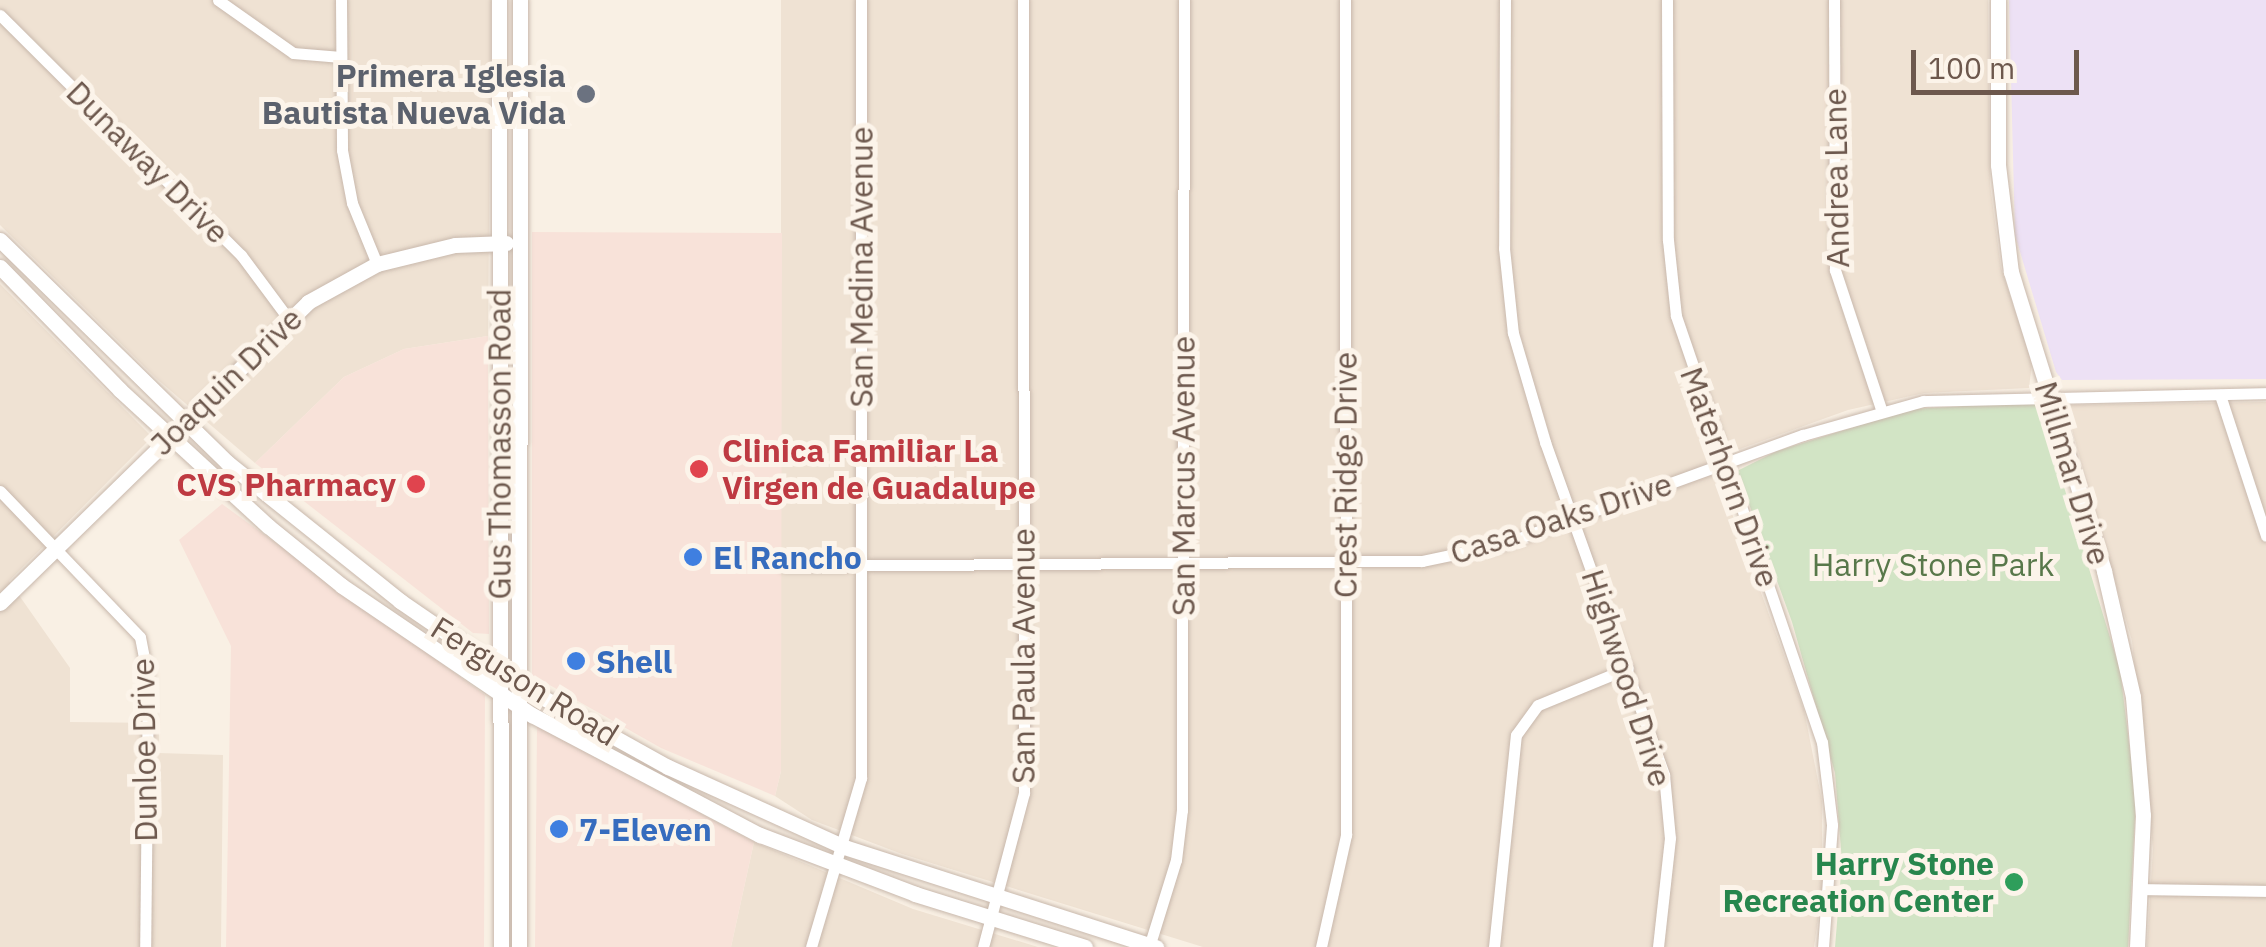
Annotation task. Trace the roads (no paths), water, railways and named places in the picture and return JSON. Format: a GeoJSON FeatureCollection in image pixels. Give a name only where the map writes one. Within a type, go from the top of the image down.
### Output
{"type":"FeatureCollection","features":[{"type":"Feature","properties":{"kind":"main road","name":"Gus Thomasson Road"},"geometry":{"type":"LineString","coordinates":[[499,0],[502,947]]}},
{"type":"Feature","properties":{"kind":"main road","name":"Gus Thomasson Road"},"geometry":{"type":"LineString","coordinates":[[518,947],[520,0]]}},
{"type":"Feature","properties":{"kind":"main road","name":"Millmar Drive"},"geometry":{"type":"LineString","coordinates":[[1998,0],[2002,220],[2018,301],[2124,647],[2139,750],[2141,890],[2137,947]]}},
{"type":"Feature","properties":{"kind":"main road","name":"Ferguson Road"},"geometry":{"type":"LineString","coordinates":[[0,240],[183,421],[346,560],[519,683],[668,767],[844,847],[1152,946]]}},
{"type":"Feature","properties":{"kind":"main road","name":"Joaquin Drive"},"geometry":{"type":"LineString","coordinates":[[0,603],[287,317],[377,264],[455,245],[520,244]]}},
{"type":"Feature","properties":{"kind":"main road","name":"Ferguson Road"},"geometry":{"type":"LineString","coordinates":[[0,267],[168,435],[342,586],[518,707],[698,806],[837,866],[1084,947]]}},
{"type":"Feature","properties":{"kind":"main road"},"geometry":{"type":"LineString","coordinates":[[499,410],[520,410]]}},
{"type":"Feature","properties":{"kind":"main road"},"geometry":{"type":"LineString","coordinates":[[499,539],[519,552]]}},
{"type":"Feature","properties":{"kind":"street"},"geometry":{"type":"LineString","coordinates":[[218,0],[280,47],[341,56]]}},
{"type":"Feature","properties":{"kind":"street"},"geometry":{"type":"LineString","coordinates":[[341,0],[346,178],[377,264]]}},
{"type":"Feature","properties":{"kind":"street","name":"San Medina Avenue"},"geometry":{"type":"LineString","coordinates":[[810,947],[844,847],[861,778],[862,0]]}},
{"type":"Feature","properties":{"kind":"street","name":"San Paula Avenue"},"geometry":{"type":"LineString","coordinates":[[983,947],[1024,792],[1024,0]]}},
{"type":"Feature","properties":{"kind":"street","name":"San Marcus Avenue"},"geometry":{"type":"LineString","coordinates":[[1152,946],[1181,828],[1184,0]]}},
{"type":"Feature","properties":{"kind":"street","name":"Crest Ridge Drive"},"geometry":{"type":"LineString","coordinates":[[1321,947],[1346,836],[1345,0]]}},
{"type":"Feature","properties":{"kind":"street","name":"Highwood Drive"},"geometry":{"type":"LineString","coordinates":[[1505,0],[1504,248],[1513,333],[1660,760],[1670,812],[1658,947]]}},
{"type":"Feature","properties":{"kind":"street","name":"Materhorn Drive"},"geometry":{"type":"LineString","coordinates":[[1668,0],[1670,278],[1683,347],[1822,742],[1832,824],[1823,947]]}},
{"type":"Feature","properties":{"kind":"street","name":"Andrea Lane"},"geometry":{"type":"LineString","coordinates":[[1834,0],[1835,270],[1881,409]]}},
{"type":"Feature","properties":{"kind":"street","name":"Dunaway Drive"},"geometry":{"type":"LineString","coordinates":[[0,16],[241,255],[287,317]]}},
{"type":"Feature","properties":{"kind":"street","name":"Casa Oaks Drive"},"geometry":{"type":"LineString","coordinates":[[784,566],[1345,566],[1459,555],[1881,409],[1962,396],[2266,393]]}},
{"type":"Feature","properties":{"kind":"street"},"geometry":{"type":"LineString","coordinates":[[2220,394],[2266,536]]}},
{"type":"Feature","properties":{"kind":"street","name":"Dunloe Drive"},"geometry":{"type":"LineString","coordinates":[[0,491],[130,621],[147,658],[145,947]]}},
{"type":"Feature","properties":{"kind":"street"},"geometry":{"type":"LineString","coordinates":[[1494,947],[1508,865],[1516,735],[1538,705],[1628,668]]}},
{"type":"Feature","properties":{"kind":"street"},"geometry":{"type":"LineString","coordinates":[[2141,890],[2266,891]]}},
{"type":"Feature","properties":{"kind":"place","name":"Primera Iglesia Bautista Nueva Vida"},"geometry":{"type":"Point","coordinates":[586,94]}},
{"type":"Feature","properties":{"kind":"place","name":"Clinica Familiar La Virgen de Guadalupe"},"geometry":{"type":"Point","coordinates":[699,469]}},
{"type":"Feature","properties":{"kind":"place","name":"CVS Pharmacy"},"geometry":{"type":"Point","coordinates":[416,484]}},
{"type":"Feature","properties":{"kind":"place","name":"El Rancho"},"geometry":{"type":"Point","coordinates":[693,557]}},
{"type":"Feature","properties":{"kind":"place","name":"Shell"},"geometry":{"type":"Point","coordinates":[576,661]}},
{"type":"Feature","properties":{"kind":"place","name":"7-Eleven"},"geometry":{"type":"Point","coordinates":[559,829]}},
{"type":"Feature","properties":{"kind":"place","name":"Harry Stone Recreation Center"},"geometry":{"type":"Point","coordinates":[2014,882]}},
{"type":"Feature","properties":{"kind":"park label","name":"Harry Stone Park"},"geometry":{"type":"Point","coordinates":[1933,564]}}]}
